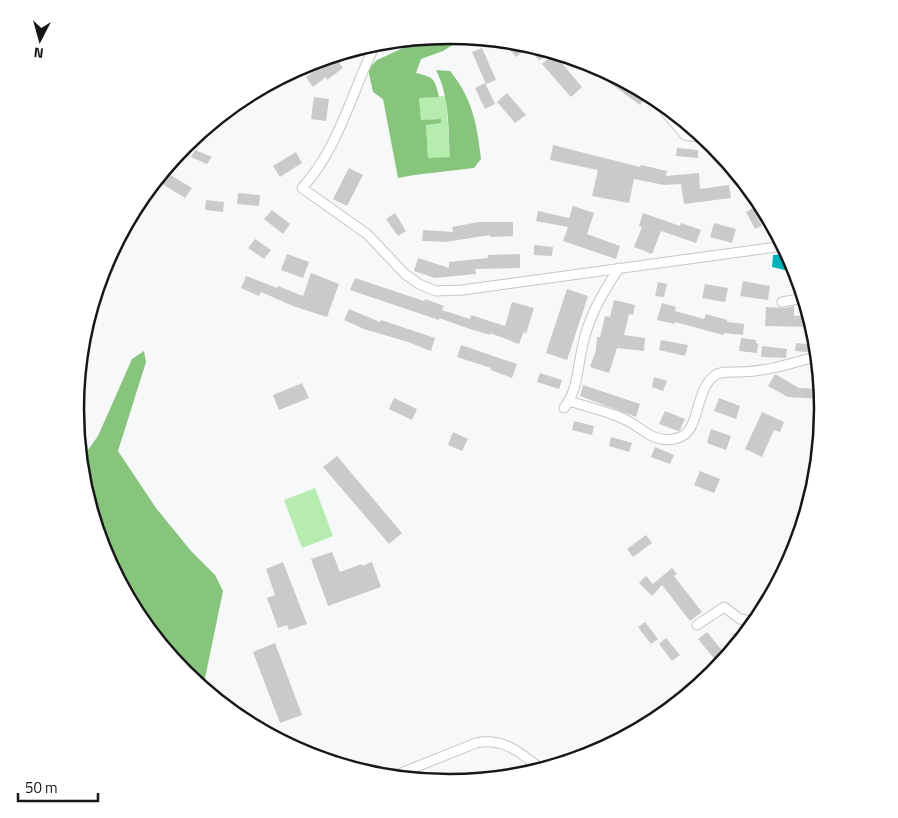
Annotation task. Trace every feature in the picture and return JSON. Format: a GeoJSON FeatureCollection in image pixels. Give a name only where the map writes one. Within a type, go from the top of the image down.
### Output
{"type":"FeatureCollection","features":[{"type":"Feature","properties":{"kind":"street"},"geometry":{"type":"LineString","coordinates":[[371,53],[330,148],[314,175],[302,188],[367,234],[418,284],[436,291],[462,290],[777,247]]}},
{"type":"Feature","properties":{"kind":"street"},"geometry":{"type":"LineString","coordinates":[[670,118],[685,135],[692,136]]}},
{"type":"Feature","properties":{"kind":"street"},"geometry":{"type":"LineString","coordinates":[[619,268],[600,296],[592,314],[582,348],[576,382],[567,404],[625,419],[651,436],[668,439],[679,438],[686,435],[692,425],[706,385],[718,373],[752,372],[776,368],[811,358]]}},
{"type":"Feature","properties":{"kind":"street"},"geometry":{"type":"LineString","coordinates":[[782,302],[797,299]]}},
{"type":"Feature","properties":{"kind":"street"},"geometry":{"type":"LineString","coordinates":[[697,625],[724,607],[740,619],[746,621]]}},
{"type":"Feature","properties":{"kind":"street"},"geometry":{"type":"LineString","coordinates":[[405,771],[476,743],[488,741],[504,744],[534,764]]}},
{"type":"Feature","properties":{"kind":"green space"},"geometry":{"type":"Polygon","coordinates":[[[454,44],[443,51],[421,59],[416,73],[433,80],[439,97],[419,98],[421,120],[441,119],[441,123],[426,125],[428,158],[450,157],[446,102],[436,70],[450,71],[458,81],[473,113],[481,159],[474,168],[398,178],[383,99],[373,92],[368,69],[377,60],[406,47],[454,44]]]}},
{"type":"Feature","properties":{"kind":"green space"},"geometry":{"type":"Polygon","coordinates":[[[446,96],[450,157],[428,159],[426,124],[441,123],[441,119],[421,120],[419,98],[446,96]]]}},
{"type":"Feature","properties":{"kind":"green space"},"geometry":{"type":"Polygon","coordinates":[[[144,351],[146,362],[118,451],[156,508],[191,551],[215,575],[223,591],[205,681],[174,650],[145,612],[121,571],[96,504],[87,452],[98,436],[132,359],[144,351]]]}},
{"type":"Feature","properties":{"kind":"green space"},"geometry":{"type":"Polygon","coordinates":[[[315,488],[333,536],[302,548],[284,500],[315,488]]]}},
{"type":"Feature","properties":{"kind":"water"},"geometry":{"type":"Polygon","coordinates":[[[773,255],[780,255],[787,271],[772,267],[773,255]]]}},
{"type":"Feature","properties":{"kind":"building"},"geometry":{"type":"Polygon","coordinates":[[[482,48],[496,80],[486,84],[472,52],[482,48]]]}},
{"type":"Feature","properties":{"kind":"building"},"geometry":{"type":"Polygon","coordinates":[[[510,49],[522,51],[516,57],[510,49]]]}},
{"type":"Feature","properties":{"kind":"building"},"geometry":{"type":"Polygon","coordinates":[[[534,54],[547,57],[539,60],[534,54]]]}},
{"type":"Feature","properties":{"kind":"building"},"geometry":{"type":"Polygon","coordinates":[[[550,58],[560,61],[582,87],[571,97],[542,64],[550,58]]]}},
{"type":"Feature","properties":{"kind":"building"},"geometry":{"type":"Polygon","coordinates":[[[338,61],[343,68],[327,80],[326,77],[313,87],[306,77],[319,68],[320,70],[338,61]]]}},
{"type":"Feature","properties":{"kind":"building"},"geometry":{"type":"Polygon","coordinates":[[[607,81],[611,81],[644,100],[640,105],[607,81]]]}},
{"type":"Feature","properties":{"kind":"building"},"geometry":{"type":"Polygon","coordinates":[[[485,83],[495,104],[485,109],[475,88],[485,83]]]}},
{"type":"Feature","properties":{"kind":"building"},"geometry":{"type":"Polygon","coordinates":[[[507,93],[526,115],[515,123],[497,102],[507,93]]]}},
{"type":"Feature","properties":{"kind":"building"},"geometry":{"type":"Polygon","coordinates":[[[314,97],[329,99],[326,121],[311,119],[314,97]]]}},
{"type":"Feature","properties":{"kind":"building"},"geometry":{"type":"Polygon","coordinates":[[[553,145],[640,167],[641,165],[667,171],[666,176],[699,173],[700,189],[729,185],[731,198],[684,204],[681,184],[664,185],[634,179],[629,203],[592,196],[598,170],[550,160],[553,145]]]}},
{"type":"Feature","properties":{"kind":"building"},"geometry":{"type":"Polygon","coordinates":[[[677,148],[698,150],[698,158],[676,156],[677,148]]]}},
{"type":"Feature","properties":{"kind":"building"},"geometry":{"type":"Polygon","coordinates":[[[195,150],[212,157],[207,164],[191,157],[195,150]]]}},
{"type":"Feature","properties":{"kind":"building"},"geometry":{"type":"Polygon","coordinates":[[[296,152],[302,163],[280,177],[273,166],[296,152]]]}},
{"type":"Feature","properties":{"kind":"building"},"geometry":{"type":"Polygon","coordinates":[[[349,168],[363,175],[347,206],[333,199],[349,168]]]}},
{"type":"Feature","properties":{"kind":"building"},"geometry":{"type":"Polygon","coordinates":[[[169,174],[192,188],[185,198],[162,183],[169,174]]]}},
{"type":"Feature","properties":{"kind":"building"},"geometry":{"type":"Polygon","coordinates":[[[238,193],[260,195],[259,206],[237,204],[238,193]]]}},
{"type":"Feature","properties":{"kind":"building"},"geometry":{"type":"Polygon","coordinates":[[[206,200],[224,202],[223,212],[205,210],[206,200]]]}},
{"type":"Feature","properties":{"kind":"building"},"geometry":{"type":"Polygon","coordinates":[[[573,206],[594,213],[587,234],[620,246],[616,259],[563,241],[568,227],[536,221],[538,211],[569,218],[573,206]]]}},
{"type":"Feature","properties":{"kind":"building"},"geometry":{"type":"Polygon","coordinates":[[[753,208],[762,226],[755,229],[746,212],[753,208]]]}},
{"type":"Feature","properties":{"kind":"building"},"geometry":{"type":"Polygon","coordinates":[[[272,210],[290,224],[283,234],[264,219],[272,210]]]}},
{"type":"Feature","properties":{"kind":"building"},"geometry":{"type":"Polygon","coordinates":[[[395,213],[406,231],[398,236],[386,219],[395,213]]]}},
{"type":"Feature","properties":{"kind":"building"},"geometry":{"type":"Polygon","coordinates":[[[643,213],[680,226],[681,223],[701,230],[696,243],[661,231],[652,254],[634,247],[642,227],[639,226],[643,213]]]}},
{"type":"Feature","properties":{"kind":"building"},"geometry":{"type":"Polygon","coordinates":[[[479,222],[513,222],[513,236],[490,237],[490,235],[445,242],[422,241],[423,230],[453,232],[452,227],[479,222]]]}},
{"type":"Feature","properties":{"kind":"building"},"geometry":{"type":"Polygon","coordinates":[[[714,223],[736,229],[732,243],[710,237],[714,223]]]}},
{"type":"Feature","properties":{"kind":"building"},"geometry":{"type":"Polygon","coordinates":[[[255,239],[271,250],[264,259],[248,248],[255,239]]]}},
{"type":"Feature","properties":{"kind":"building"},"geometry":{"type":"Polygon","coordinates":[[[534,245],[553,247],[552,256],[534,255],[534,245]]]}},
{"type":"Feature","properties":{"kind":"building"},"geometry":{"type":"Polygon","coordinates":[[[287,254],[309,262],[303,278],[281,270],[287,254]]]}},
{"type":"Feature","properties":{"kind":"building"},"geometry":{"type":"Polygon","coordinates":[[[520,254],[520,268],[475,269],[476,274],[435,278],[414,271],[418,258],[449,268],[449,262],[488,258],[488,255],[520,254]]]}},
{"type":"Feature","properties":{"kind":"building"},"geometry":{"type":"Polygon","coordinates":[[[311,273],[339,284],[327,317],[293,306],[261,292],[259,296],[241,288],[246,276],[303,296],[311,273]]]}},
{"type":"Feature","properties":{"kind":"building"},"geometry":{"type":"Polygon","coordinates":[[[355,278],[424,301],[425,299],[444,306],[442,310],[470,319],[471,315],[505,326],[512,302],[534,308],[526,334],[524,331],[519,344],[490,333],[490,335],[439,318],[439,320],[350,290],[355,278]]]}},
{"type":"Feature","properties":{"kind":"building"},"geometry":{"type":"Polygon","coordinates":[[[743,281],[770,286],[768,300],[740,296],[743,281]]]}},
{"type":"Feature","properties":{"kind":"building"},"geometry":{"type":"Polygon","coordinates":[[[658,282],[667,284],[664,297],[655,296],[658,282]]]}},
{"type":"Feature","properties":{"kind":"building"},"geometry":{"type":"Polygon","coordinates":[[[705,284],[728,288],[725,302],[702,298],[705,284]]]}},
{"type":"Feature","properties":{"kind":"building"},"geometry":{"type":"Polygon","coordinates":[[[567,289],[588,296],[567,360],[546,353],[567,289]]]}},
{"type":"Feature","properties":{"kind":"building"},"geometry":{"type":"Polygon","coordinates":[[[614,300],[635,305],[633,315],[629,314],[624,335],[645,338],[644,351],[617,348],[609,373],[590,367],[596,350],[597,337],[600,337],[605,316],[610,317],[614,300]]]}},
{"type":"Feature","properties":{"kind":"building"},"geometry":{"type":"Polygon","coordinates":[[[662,303],[676,307],[675,311],[704,319],[706,314],[727,320],[727,322],[744,324],[743,335],[724,333],[723,335],[675,322],[675,324],[657,320],[662,303]]]}},
{"type":"Feature","properties":{"kind":"building"},"geometry":{"type":"Polygon","coordinates":[[[794,306],[794,316],[802,315],[805,327],[765,326],[766,307],[786,308],[794,306]]]}},
{"type":"Feature","properties":{"kind":"building"},"geometry":{"type":"Polygon","coordinates":[[[349,309],[380,322],[381,320],[435,338],[431,351],[364,329],[344,320],[349,309]]]}},
{"type":"Feature","properties":{"kind":"building"},"geometry":{"type":"Polygon","coordinates":[[[741,338],[756,340],[758,344],[757,353],[739,351],[741,338]]]}},
{"type":"Feature","properties":{"kind":"building"},"geometry":{"type":"Polygon","coordinates":[[[661,340],[688,345],[685,356],[659,350],[661,340]]]}},
{"type":"Feature","properties":{"kind":"building"},"geometry":{"type":"Polygon","coordinates":[[[796,343],[808,344],[809,352],[795,351],[796,343]]]}},
{"type":"Feature","properties":{"kind":"building"},"geometry":{"type":"Polygon","coordinates":[[[461,345],[517,364],[512,378],[491,370],[491,368],[457,357],[461,345]]]}},
{"type":"Feature","properties":{"kind":"building"},"geometry":{"type":"Polygon","coordinates":[[[762,346],[787,349],[786,358],[761,357],[762,346]]]}},
{"type":"Feature","properties":{"kind":"building"},"geometry":{"type":"Polygon","coordinates":[[[540,373],[562,380],[559,389],[537,382],[540,373]]]}},
{"type":"Feature","properties":{"kind":"building"},"geometry":{"type":"Polygon","coordinates":[[[775,374],[799,388],[813,389],[814,399],[788,397],[768,386],[775,374]]]}},
{"type":"Feature","properties":{"kind":"building"},"geometry":{"type":"Polygon","coordinates":[[[654,377],[667,381],[663,391],[652,387],[654,377]]]}},
{"type":"Feature","properties":{"kind":"building"},"geometry":{"type":"Polygon","coordinates":[[[302,383],[309,398],[279,410],[273,395],[302,383]]]}},
{"type":"Feature","properties":{"kind":"building"},"geometry":{"type":"Polygon","coordinates":[[[583,385],[640,404],[636,417],[580,396],[583,385]]]}},
{"type":"Feature","properties":{"kind":"building"},"geometry":{"type":"Polygon","coordinates":[[[394,398],[417,409],[412,420],[389,409],[394,398]]]}},
{"type":"Feature","properties":{"kind":"building"},"geometry":{"type":"Polygon","coordinates":[[[719,398],[740,406],[736,419],[714,411],[719,398]]]}},
{"type":"Feature","properties":{"kind":"building"},"geometry":{"type":"Polygon","coordinates":[[[665,411],[685,419],[680,430],[678,431],[659,424],[665,411]]]}},
{"type":"Feature","properties":{"kind":"building"},"geometry":{"type":"Polygon","coordinates":[[[762,412],[784,422],[780,432],[774,430],[762,457],[745,449],[762,412]]]}},
{"type":"Feature","properties":{"kind":"building"},"geometry":{"type":"Polygon","coordinates":[[[574,421],[594,426],[592,435],[572,430],[574,421]]]}},
{"type":"Feature","properties":{"kind":"building"},"geometry":{"type":"Polygon","coordinates":[[[711,429],[731,436],[726,450],[707,443],[711,429]]]}},
{"type":"Feature","properties":{"kind":"building"},"geometry":{"type":"Polygon","coordinates":[[[453,432],[468,439],[462,451],[448,445],[453,432]]]}},
{"type":"Feature","properties":{"kind":"building"},"geometry":{"type":"Polygon","coordinates":[[[611,437],[632,443],[629,452],[609,446],[611,437]]]}},
{"type":"Feature","properties":{"kind":"building"},"geometry":{"type":"Polygon","coordinates":[[[655,447],[674,455],[670,464],[651,457],[655,447]]]}},
{"type":"Feature","properties":{"kind":"building"},"geometry":{"type":"Polygon","coordinates":[[[337,456],[402,533],[389,544],[323,467],[337,456]]]}},
{"type":"Feature","properties":{"kind":"building"},"geometry":{"type":"Polygon","coordinates":[[[700,471],[720,479],[714,493],[694,485],[700,471]]]}},
{"type":"Feature","properties":{"kind":"building"},"geometry":{"type":"Polygon","coordinates":[[[646,535],[652,543],[633,557],[627,549],[646,535]]]}},
{"type":"Feature","properties":{"kind":"building"},"geometry":{"type":"Polygon","coordinates":[[[332,552],[340,572],[372,562],[381,587],[328,606],[311,559],[332,552]]]}},
{"type":"Feature","properties":{"kind":"building"},"geometry":{"type":"Polygon","coordinates":[[[283,562],[307,624],[289,630],[287,625],[278,628],[267,598],[275,595],[266,569],[283,562]]]}},
{"type":"Feature","properties":{"kind":"building"},"geometry":{"type":"Polygon","coordinates":[[[672,568],[677,574],[674,576],[702,612],[690,621],[662,585],[652,596],[639,583],[646,576],[653,584],[672,568]]]}},
{"type":"Feature","properties":{"kind":"building"},"geometry":{"type":"Polygon","coordinates":[[[645,622],[658,639],[651,644],[638,627],[645,622]]]}},
{"type":"Feature","properties":{"kind":"building"},"geometry":{"type":"Polygon","coordinates":[[[707,632],[723,651],[715,659],[698,639],[707,632]]]}},
{"type":"Feature","properties":{"kind":"building"},"geometry":{"type":"Polygon","coordinates":[[[666,638],[680,655],[672,661],[659,644],[666,638]]]}},
{"type":"Feature","properties":{"kind":"building"},"geometry":{"type":"Polygon","coordinates":[[[275,643],[302,715],[280,723],[253,652],[275,643]]]}}]}
